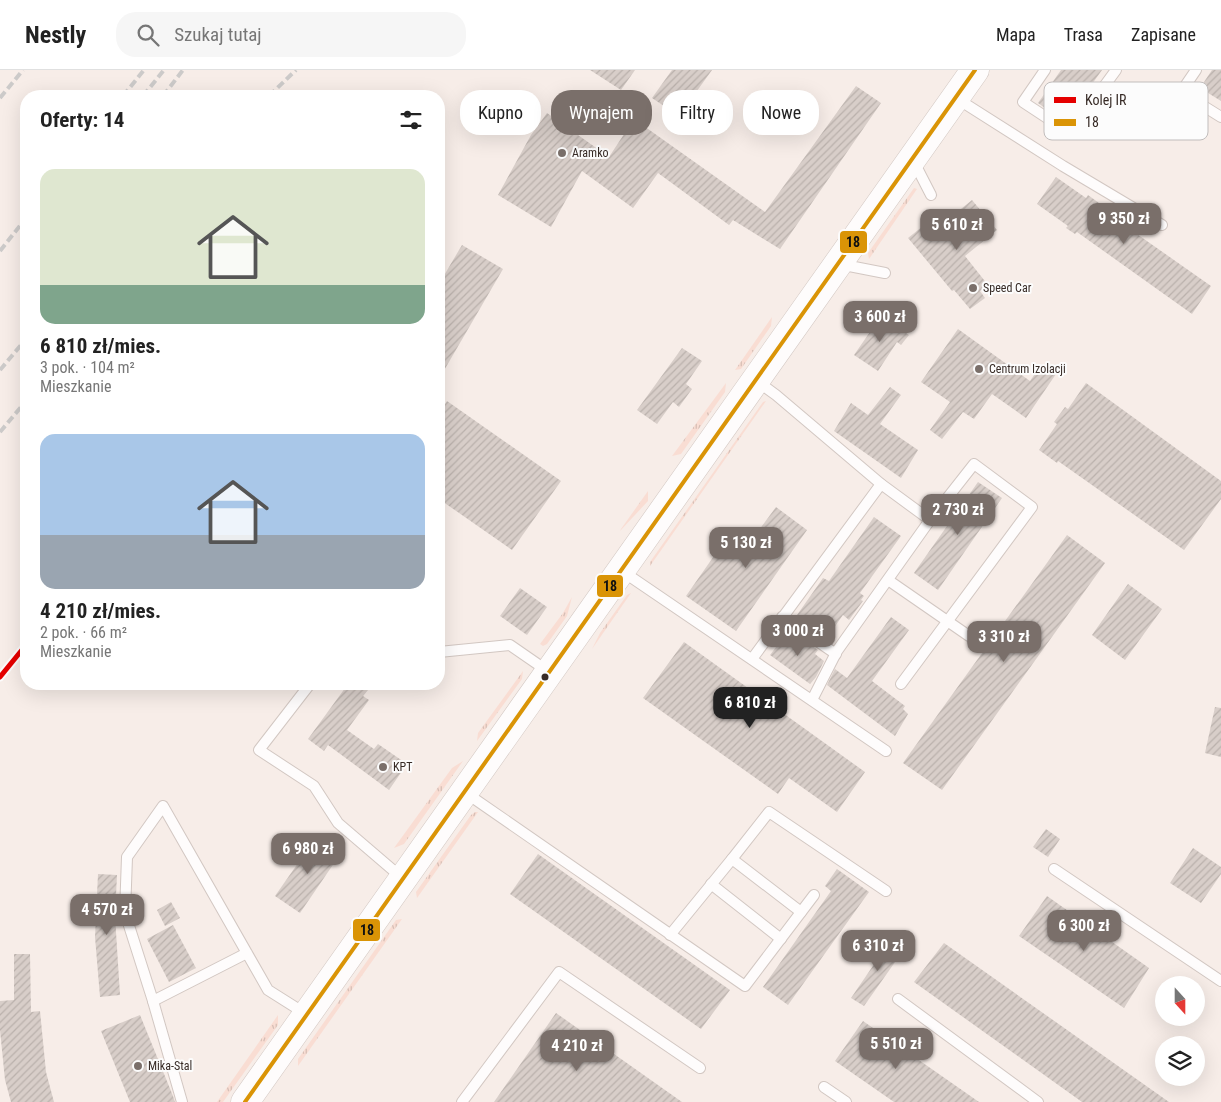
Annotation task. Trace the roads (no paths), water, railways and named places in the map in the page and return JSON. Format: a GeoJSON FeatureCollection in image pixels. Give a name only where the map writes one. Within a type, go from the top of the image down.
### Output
{"type":"FeatureCollection","features":[{"type":"Feature","properties":{"kind":"street"},"geometry":{"type":"LineString","coordinates":[[245,1102],[975,70]]}},
{"type":"Feature","properties":{"kind":"lane"},"geometry":{"type":"LineString","coordinates":[[1044,116],[1022,102],[1045,70]]}},
{"type":"Feature","properties":{"kind":"lane"},"geometry":{"type":"LineString","coordinates":[[1107,82],[1116,70]]}},
{"type":"Feature","properties":{"kind":"lane"},"geometry":{"type":"LineString","coordinates":[[1188,82],[1196,70]]}},
{"type":"Feature","properties":{"kind":"lane"},"geometry":{"type":"LineString","coordinates":[[955,98],[1162,225]]}},
{"type":"Feature","properties":{"kind":"lane"},"geometry":{"type":"LineString","coordinates":[[1208,109],[1221,117]]}},
{"type":"Feature","properties":{"kind":"lane"},"geometry":{"type":"LineString","coordinates":[[912,158],[931,194]]}},
{"type":"Feature","properties":{"kind":"lane"},"geometry":{"type":"LineString","coordinates":[[838,263],[885,273]]}},
{"type":"Feature","properties":{"kind":"lane"},"geometry":{"type":"LineString","coordinates":[[756,380],[880,484],[930,520]]}},
{"type":"Feature","properties":{"kind":"lane"},"geometry":{"type":"LineString","coordinates":[[812,700],[836,654],[930,520],[974,464],[1032,507],[901,684]]}},
{"type":"Feature","properties":{"kind":"lane"},"geometry":{"type":"LineString","coordinates":[[752,659],[880,484]]}},
{"type":"Feature","properties":{"kind":"lane"},"geometry":{"type":"LineString","coordinates":[[622,570],[886,751]]}},
{"type":"Feature","properties":{"kind":"lane"},"geometry":{"type":"LineString","coordinates":[[888,580],[969,636]]}},
{"type":"Feature","properties":{"kind":"lane"},"geometry":{"type":"LineString","coordinates":[[782,617],[836,654]]}},
{"type":"Feature","properties":{"kind":"lane"},"geometry":{"type":"LineString","coordinates":[[445,651],[510,644],[549,672]]}},
{"type":"Feature","properties":{"kind":"lane"},"geometry":{"type":"LineString","coordinates":[[305,690],[259,750],[314,786],[338,823],[403,879]]}},
{"type":"Feature","properties":{"kind":"lane"},"geometry":{"type":"LineString","coordinates":[[465,792],[745,986],[814,895]]}},
{"type":"Feature","properties":{"kind":"lane"},"geometry":{"type":"LineString","coordinates":[[182,1102],[125,913],[127,857],[163,806],[268,990],[307,1015]]}},
{"type":"Feature","properties":{"kind":"lane"},"geometry":{"type":"LineString","coordinates":[[670,935],[769,812],[886,892]]}},
{"type":"Feature","properties":{"kind":"lane"},"geometry":{"type":"LineString","coordinates":[[732,859],[802,912]]}},
{"type":"Feature","properties":{"kind":"lane"},"geometry":{"type":"LineString","coordinates":[[1054,870],[1221,981]]}},
{"type":"Feature","properties":{"kind":"lane"},"geometry":{"type":"LineString","coordinates":[[711,884],[781,939]]}},
{"type":"Feature","properties":{"kind":"lane"},"geometry":{"type":"LineString","coordinates":[[153,1001],[247,953]]}},
{"type":"Feature","properties":{"kind":"lane"},"geometry":{"type":"LineString","coordinates":[[462,1102],[559,972],[700,1068]]}},
{"type":"Feature","properties":{"kind":"lane"},"geometry":{"type":"LineString","coordinates":[[898,999],[1038,1102]]}},
{"type":"Feature","properties":{"kind":"lane"},"geometry":{"type":"LineString","coordinates":[[824,1087],[846,1102]]}},
{"type":"Feature","properties":{"kind":"railway"},"geometry":{"type":"LineString","coordinates":[[0,98],[23,70]]}},
{"type":"Feature","properties":{"kind":"railway"},"geometry":{"type":"LineString","coordinates":[[128,90],[144,70]]}},
{"type":"Feature","properties":{"kind":"railway"},"geometry":{"type":"LineString","coordinates":[[148,90],[164,70]]}},
{"type":"Feature","properties":{"kind":"railway"},"geometry":{"type":"LineString","coordinates":[[168,90],[183,70]]}},
{"type":"Feature","properties":{"kind":"railway"},"geometry":{"type":"LineString","coordinates":[[275,90],[296,70]]}},
{"type":"Feature","properties":{"kind":"railway"},"geometry":{"type":"LineString","coordinates":[[0,251],[20,226]]}},
{"type":"Feature","properties":{"kind":"railway"},"geometry":{"type":"LineString","coordinates":[[0,370],[20,346]]}},
{"type":"Feature","properties":{"kind":"railway"},"geometry":{"type":"LineString","coordinates":[[0,432],[20,408]]}},
{"type":"Feature","properties":{"kind":"rail line","name":"IR"},"geometry":{"type":"LineString","coordinates":[[0,677],[20,652]]}},
{"type":"Feature","properties":{"kind":"place","name":"Aramko"},"geometry":{"type":"Point","coordinates":[562,153]}},
{"type":"Feature","properties":{"kind":"place","name":"Speed Car"},"geometry":{"type":"Point","coordinates":[973,288]}},
{"type":"Feature","properties":{"kind":"place","name":"Centrum Izolacji"},"geometry":{"type":"Point","coordinates":[979,369]}},
{"type":"Feature","properties":{"kind":"place","name":"KPT"},"geometry":{"type":"Point","coordinates":[383,767]}},
{"type":"Feature","properties":{"kind":"place","name":"Mika-Stal"},"geometry":{"type":"Point","coordinates":[138,1066]}}]}
